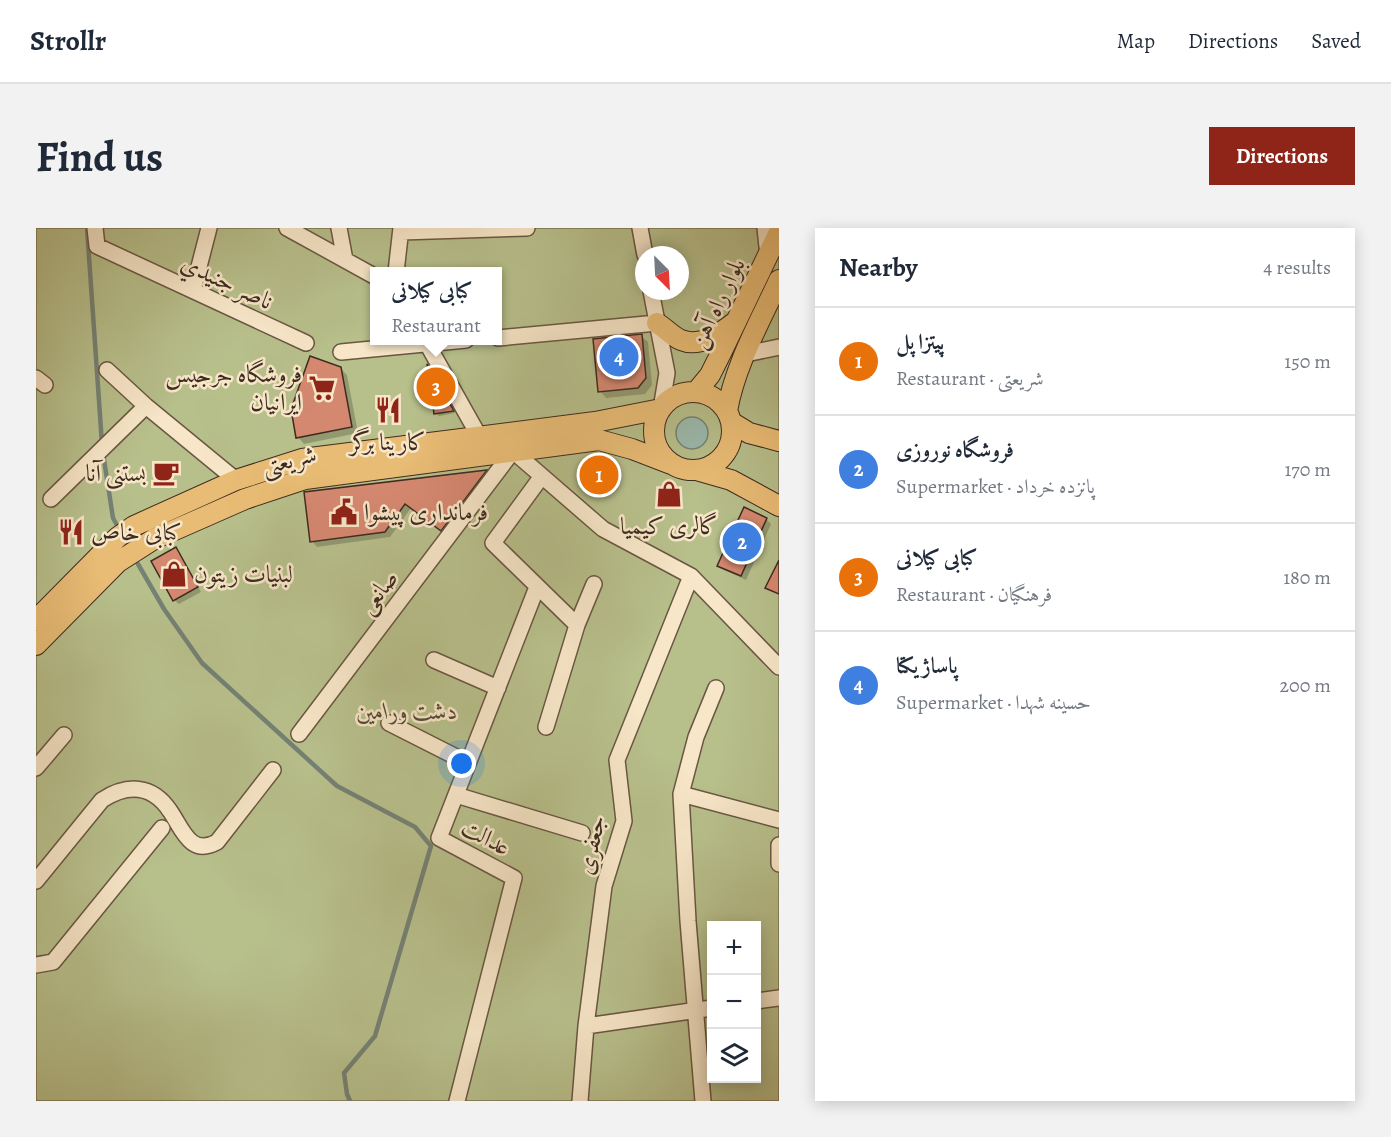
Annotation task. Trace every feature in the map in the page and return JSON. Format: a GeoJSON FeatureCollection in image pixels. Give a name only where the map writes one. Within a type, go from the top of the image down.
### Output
{"type":"FeatureCollection","features":[{"type":"Feature","properties":{"kind":"main road","name":"بلوار راه آهن"},"geometry":{"type":"LineString","coordinates":[[696,392],[710,375],[779,232]]}},
{"type":"Feature","properties":{"kind":"main road","name":"بلوار راه آهن"},"geometry":{"type":"LineString","coordinates":[[729,416],[730,392],[779,280]]}},
{"type":"Feature","properties":{"kind":"main road"},"geometry":{"type":"LineString","coordinates":[[657,323],[682,341],[700,341],[719,334],[737,321]]}},
{"type":"Feature","properties":{"kind":"main road"},"geometry":{"type":"LineString","coordinates":[[779,441],[748,433],[729,416],[719,401],[696,392],[676,396],[661,409],[655,427],[656,445],[671,464],[731,480],[779,506]]}},
{"type":"Feature","properties":{"kind":"main road","name":"شریعتی"},"geometry":{"type":"LineString","coordinates":[[36,620],[126,532],[236,480],[302,459],[595,422],[661,409]]}},
{"type":"Feature","properties":{"kind":"main road"},"geometry":{"type":"LineString","coordinates":[[696,470],[707,468],[725,454],[732,433],[729,416]]}},
{"type":"Feature","properties":{"kind":"main road","name":"شریعتی"},"geometry":{"type":"LineString","coordinates":[[36,645],[118,562],[154,540],[245,499],[305,479],[599,440],[632,449],[671,464]]}},
{"type":"Feature","properties":{"kind":"street","name":"ناصر جنيدي"},"geometry":{"type":"LineString","coordinates":[[95,228],[97,246],[306,343]]}},
{"type":"Feature","properties":{"kind":"street"},"geometry":{"type":"LineString","coordinates":[[194,290],[209,228]]}},
{"type":"Feature","properties":{"kind":"street"},"geometry":{"type":"LineString","coordinates":[[287,228],[370,273]]}},
{"type":"Feature","properties":{"kind":"street"},"geometry":{"type":"LineString","coordinates":[[339,228],[345,260]]}},
{"type":"Feature","properties":{"kind":"street"},"geometry":{"type":"LineString","coordinates":[[397,267],[401,230],[527,228]]}},
{"type":"Feature","properties":{"kind":"street"},"geometry":{"type":"LineString","coordinates":[[640,228],[643,246]]}},
{"type":"Feature","properties":{"kind":"street"},"geometry":{"type":"LineString","coordinates":[[765,228],[768,256]]}},
{"type":"Feature","properties":{"kind":"street"},"geometry":{"type":"LineString","coordinates":[[653,300],[667,373],[661,409]]}},
{"type":"Feature","properties":{"kind":"street"},"geometry":{"type":"LineString","coordinates":[[502,338],[657,323]]}},
{"type":"Feature","properties":{"kind":"street"},"geometry":{"type":"LineString","coordinates":[[341,352],[400,345]]}},
{"type":"Feature","properties":{"kind":"street"},"geometry":{"type":"LineString","coordinates":[[428,345],[479,436]]}},
{"type":"Feature","properties":{"kind":"street"},"geometry":{"type":"LineString","coordinates":[[746,354],[779,347]]}},
{"type":"Feature","properties":{"kind":"street"},"geometry":{"type":"LineString","coordinates":[[107,370],[146,406],[236,480]]}},
{"type":"Feature","properties":{"kind":"street"},"geometry":{"type":"LineString","coordinates":[[51,499],[146,406]]}},
{"type":"Feature","properties":{"kind":"street"},"geometry":{"type":"LineString","coordinates":[[513,451],[603,529],[691,576],[779,667]]}},
{"type":"Feature","properties":{"kind":"street","name":"صانعی"},"geometry":{"type":"LineString","coordinates":[[299,735],[513,451]]}},
{"type":"Feature","properties":{"kind":"street"},"geometry":{"type":"LineString","coordinates":[[542,476],[493,543],[577,625]]}},
{"type":"Feature","properties":{"kind":"street","name":"جعفری"},"geometry":{"type":"LineString","coordinates":[[580,1101],[586,1026],[604,886],[624,821],[617,760],[691,576]]}},
{"type":"Feature","properties":{"kind":"street"},"geometry":{"type":"LineString","coordinates":[[546,727],[577,625],[594,584]]}},
{"type":"Feature","properties":{"kind":"street","name":"عدالت"},"geometry":{"type":"LineString","coordinates":[[457,1101],[514,878],[439,838],[537,587]]}},
{"type":"Feature","properties":{"kind":"street"},"geometry":{"type":"LineString","coordinates":[[434,660],[498,688]]}},
{"type":"Feature","properties":{"kind":"street"},"geometry":{"type":"LineString","coordinates":[[703,1101],[694,1010],[681,794],[696,737],[716,688]]}},
{"type":"Feature","properties":{"kind":"street"},"geometry":{"type":"LineString","coordinates":[[389,723],[468,763]]}},
{"type":"Feature","properties":{"kind":"street"},"geometry":{"type":"LineString","coordinates":[[36,768],[64,735]]}},
{"type":"Feature","properties":{"kind":"street"},"geometry":{"type":"LineString","coordinates":[[36,881],[102,800],[116,791],[140,789],[155,796],[169,810],[185,837],[192,842],[209,846],[217,842],[273,770]]}},
{"type":"Feature","properties":{"kind":"street"},"geometry":{"type":"LineString","coordinates":[[681,794],[779,820]]}},
{"type":"Feature","properties":{"kind":"street"},"geometry":{"type":"LineString","coordinates":[[456,795],[582,833]]}},
{"type":"Feature","properties":{"kind":"street"},"geometry":{"type":"LineString","coordinates":[[36,965],[53,962],[162,828]]}},
{"type":"Feature","properties":{"kind":"street"},"geometry":{"type":"LineString","coordinates":[[779,845],[779,864]]}},
{"type":"Feature","properties":{"kind":"street"},"geometry":{"type":"LineString","coordinates":[[761,1000],[779,998]]}},
{"type":"Feature","properties":{"kind":"street"},"geometry":{"type":"LineString","coordinates":[[586,1026],[707,1008]]}},
{"type":"Feature","properties":{"kind":"green space","name":"دشت ورامین"},"geometry":{"type":"Polygon","coordinates":[[[36,228],[779,228],[779,1101],[36,1101],[36,228]]]}},
{"type":"Feature","properties":{"kind":"shaded area"},"geometry":{"type":"Polygon","coordinates":[[[692,417],[703,422],[708,433],[703,444],[692,449],[681,444],[676,433],[681,422],[692,417]]]}},
{"type":"Feature","properties":{"kind":"building"},"geometry":{"type":"Polygon","coordinates":[[[642,334],[646,378],[638,388],[598,392],[593,339],[642,334]]]}},
{"type":"Feature","properties":{"kind":"building","name":"فروشگاه جرجیس ایرانیان"},"geometry":{"type":"Polygon","coordinates":[[[310,356],[341,367],[352,427],[296,438],[291,409],[310,356]]]}},
{"type":"Feature","properties":{"kind":"building"},"geometry":{"type":"Polygon","coordinates":[[[427,364],[430,369],[454,411],[434,414],[427,364]]]}},
{"type":"Feature","properties":{"kind":"building"},"geometry":{"type":"Polygon","coordinates":[[[487,470],[441,531],[405,504],[385,532],[310,542],[304,492],[487,470]]]}},
{"type":"Feature","properties":{"kind":"building"},"geometry":{"type":"Polygon","coordinates":[[[744,507],[767,518],[741,576],[717,566],[744,507]]]}},
{"type":"Feature","properties":{"kind":"building","name":"لبنیات زیتون"},"geometry":{"type":"Polygon","coordinates":[[[176,547],[198,587],[173,601],[151,561],[176,547]]]}},
{"type":"Feature","properties":{"kind":"building"},"geometry":{"type":"Polygon","coordinates":[[[779,560],[779,594],[765,588],[779,560]]]}},
{"type":"Feature","properties":{"kind":"waterway"},"geometry":{"type":"LineString","coordinates":[[87,228],[102,444]]}},
{"type":"Feature","properties":{"kind":"waterway"},"geometry":{"type":"LineString","coordinates":[[103,453],[113,518],[119,529]]}},
{"type":"Feature","properties":{"kind":"waterway"},"geometry":{"type":"LineString","coordinates":[[138,564],[164,609],[202,663],[337,786],[415,827],[431,846],[375,1036],[344,1073],[350,1101]]}},
{"type":"Feature","properties":{"kind":"place","name":"پاساژ یکتا"},"geometry":{"type":"Point","coordinates":[619,357]}},
{"type":"Feature","properties":{"kind":"place","name":"کبابی کیلانی"},"geometry":{"type":"Point","coordinates":[436,387]}},
{"type":"Feature","properties":{"kind":"place","name":"فروشگاه جرجیس ایرانیان"},"geometry":{"type":"Point","coordinates":[322,388]}},
{"type":"Feature","properties":{"kind":"place","name":"کارینا برگر"},"geometry":{"type":"Point","coordinates":[388,410]}},
{"type":"Feature","properties":{"kind":"place","name":"بستنی آنا"},"geometry":{"type":"Point","coordinates":[166,473]}},
{"type":"Feature","properties":{"kind":"place","name":"پیتزا پل"},"geometry":{"type":"Point","coordinates":[599,475]}},
{"type":"Feature","properties":{"kind":"place","name":"گالری کیمیا"},"geometry":{"type":"Point","coordinates":[669,494]}},
{"type":"Feature","properties":{"kind":"place","name":"فرمانداری پیشوا"},"geometry":{"type":"Point","coordinates":[344,512]}},
{"type":"Feature","properties":{"kind":"place","name":"کبابی خاص"},"geometry":{"type":"Point","coordinates":[71,532]}},
{"type":"Feature","properties":{"kind":"place","name":"فروشگاه نوروزی"},"geometry":{"type":"Point","coordinates":[742,542]}},
{"type":"Feature","properties":{"kind":"place","name":"لبنیات زیتون"},"geometry":{"type":"Point","coordinates":[174,574]}}]}
